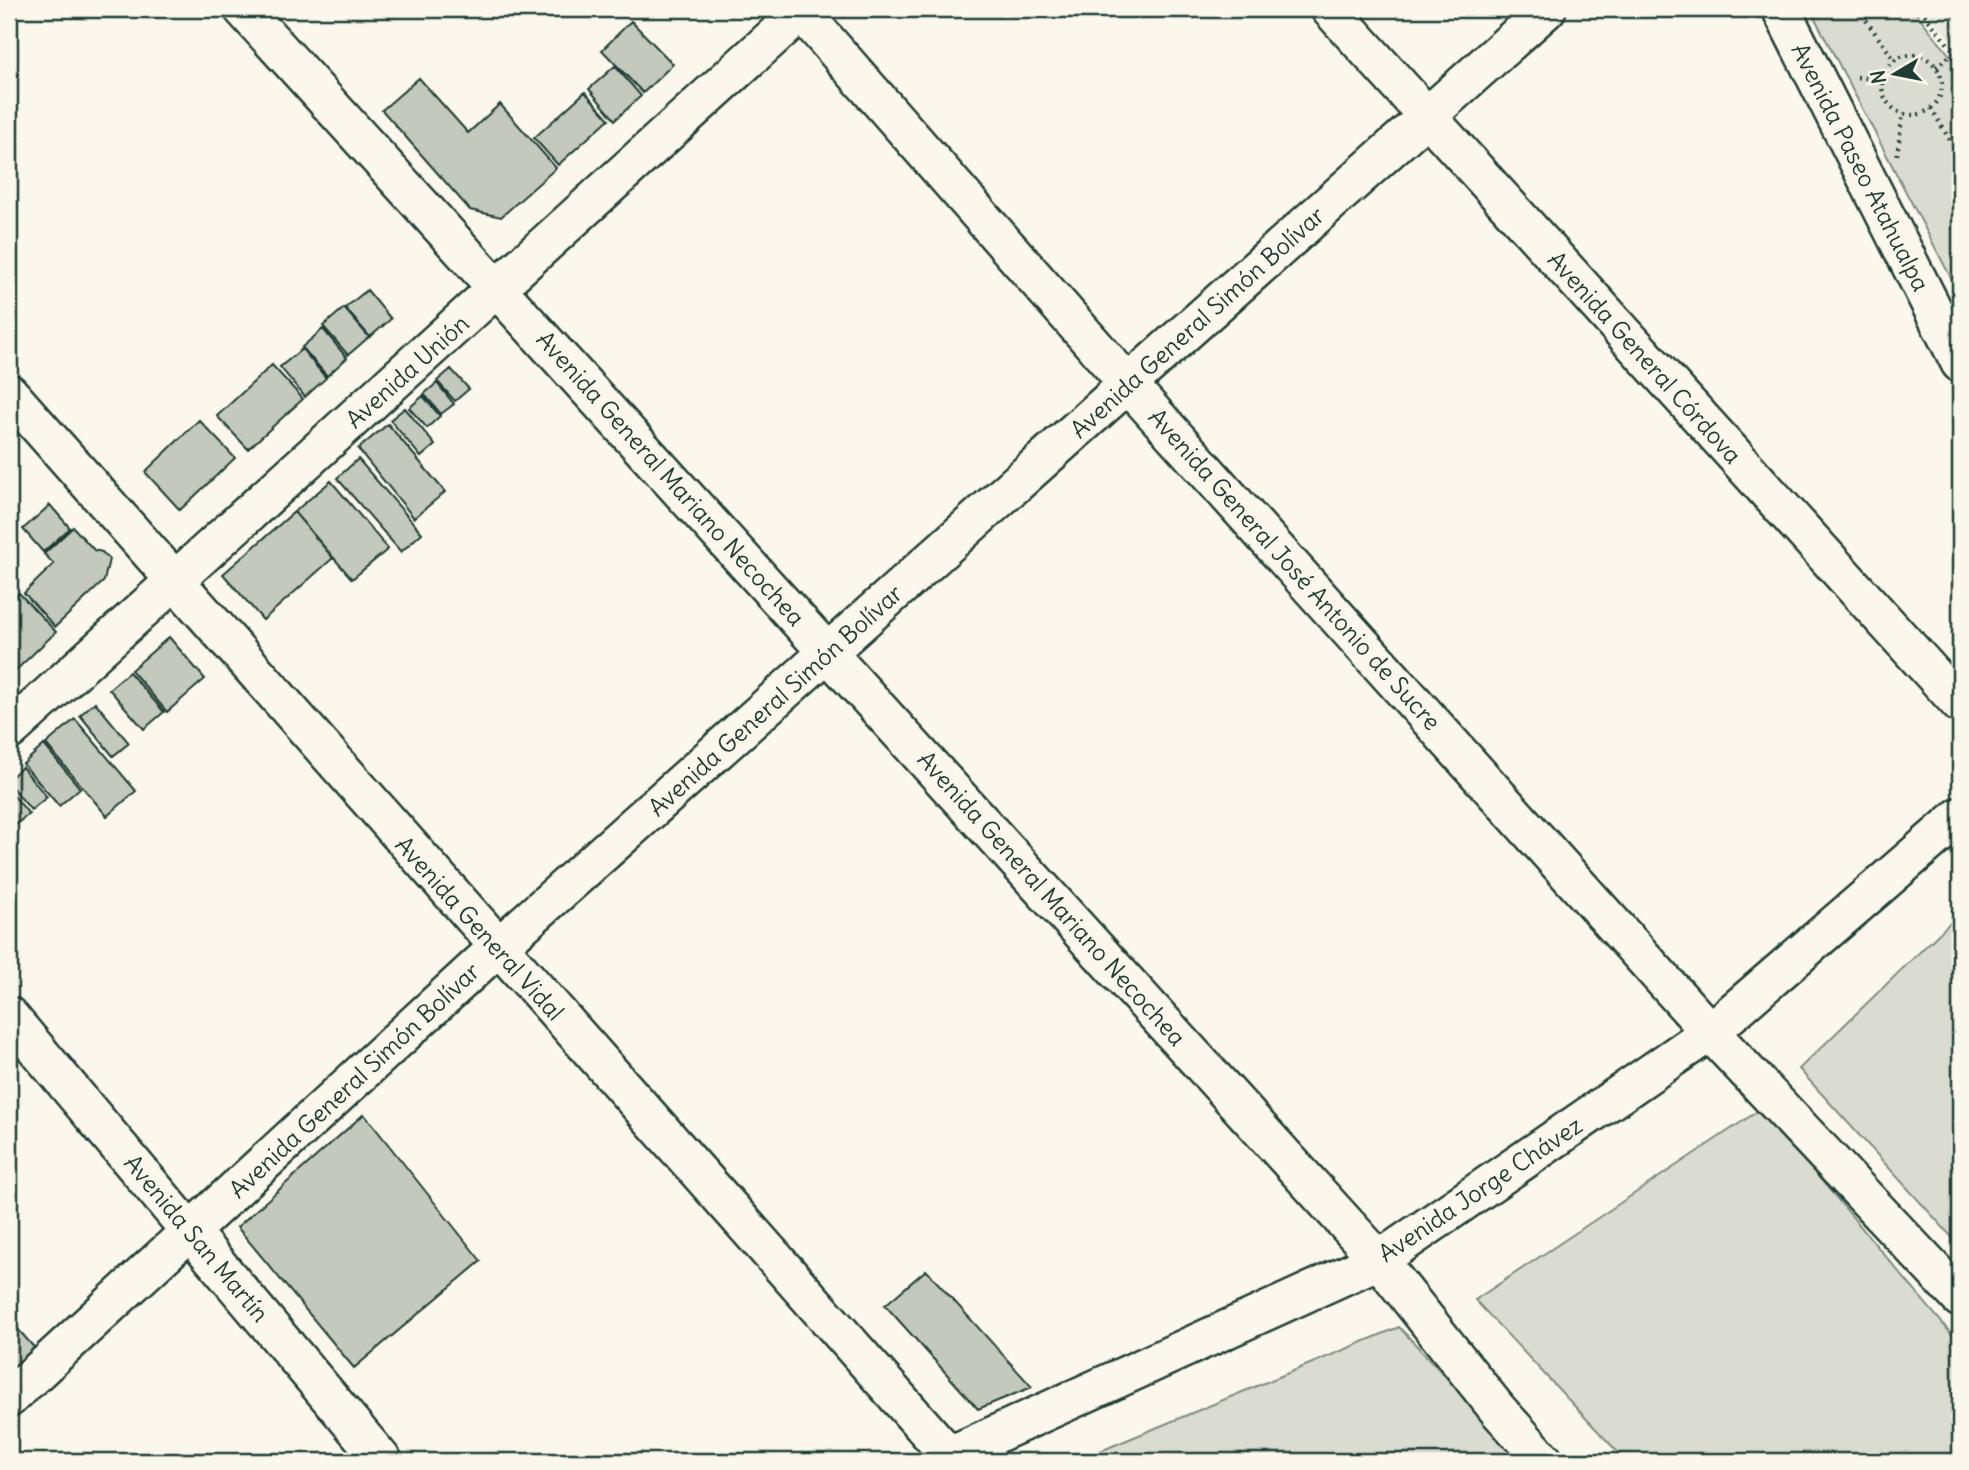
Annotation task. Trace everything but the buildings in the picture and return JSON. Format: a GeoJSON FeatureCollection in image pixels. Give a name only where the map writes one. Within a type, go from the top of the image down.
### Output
{"type":"FeatureCollection","features":[{"type":"Feature","properties":{"kind":"street","name":"Avenida General Mariano Necochea"},"geometry":{"type":"LineString","coordinates":[[243,9],[829,651],[1379,1260],[1499,1410],[1544,1461]]}},
{"type":"Feature","properties":{"kind":"street","name":"Avenida Unión"},"geometry":{"type":"LineString","coordinates":[[9,732],[498,289],[801,9]]}},
{"type":"Feature","properties":{"kind":"street","name":"Avenida General José Antonio de Sucre"},"geometry":{"type":"LineString","coordinates":[[801,9],[1128,384],[1710,1032],[1960,1298]]}},
{"type":"Feature","properties":{"kind":"street","name":"Avenida General Córdova"},"geometry":{"type":"LineString","coordinates":[[1330,9],[1960,704]]}},
{"type":"Feature","properties":{"kind":"street","name":"Avenida General Simón Bolívar"},"geometry":{"type":"LineString","coordinates":[[9,1398],[497,948],[1547,9]]}},
{"type":"Feature","properties":{"kind":"street","name":"Avenida Paseo Atahualpa"},"geometry":{"type":"LineString","coordinates":[[1781,9],[1960,363]]}},
{"type":"Feature","properties":{"kind":"street","name":"Avenida General Vidal"},"geometry":{"type":"LineString","coordinates":[[9,393],[947,1460]]}},
{"type":"Feature","properties":{"kind":"street","name":"Avenida Jorge Chávez"},"geometry":{"type":"LineString","coordinates":[[947,1460],[1379,1260],[1710,1032],[1960,816]]}},
{"type":"Feature","properties":{"kind":"street","name":"Avenida San Martín"},"geometry":{"type":"LineString","coordinates":[[9,1016],[192,1230],[383,1461]]}},
{"type":"Feature","properties":{"kind":"path"},"geometry":{"type":"LineString","coordinates":[[1858,9],[1895,61]]}},
{"type":"Feature","properties":{"kind":"path"},"geometry":{"type":"LineString","coordinates":[[1920,9],[1960,59]]}},
{"type":"Feature","properties":{"kind":"path"},"geometry":{"type":"LineString","coordinates":[[1936,67],[1955,52]]}},
{"type":"Feature","properties":{"kind":"path"},"geometry":{"type":"LineString","coordinates":[[1916,55],[1936,67],[1942,80],[1941,90],[1931,108],[1913,115],[1903,113],[1887,101],[1882,79],[1895,61],[1916,55]]}},
{"type":"Feature","properties":{"kind":"path"},"geometry":{"type":"LineString","coordinates":[[1856,77],[1882,79]]}},
{"type":"Feature","properties":{"kind":"path"},"geometry":{"type":"LineString","coordinates":[[1931,108],[1960,157]]}},
{"type":"Feature","properties":{"kind":"path"},"geometry":{"type":"LineString","coordinates":[[1896,164],[1903,113]]}},
{"type":"Feature","properties":{"kind":"shaded area"},"geometry":{"type":"Polygon","coordinates":[[[1810,9],[1913,9],[1960,68],[1960,295],[1810,9]]]}},
{"type":"Feature","properties":{"kind":"shaded area"},"geometry":{"type":"Polygon","coordinates":[[[1925,9],[1960,9],[1960,52],[1925,9]]]}},
{"type":"Feature","properties":{"kind":"shaded area"},"geometry":{"type":"Polygon","coordinates":[[[1960,913],[1960,1246],[1799,1069],[1960,913]]]}},
{"type":"Feature","properties":{"kind":"shaded area"},"geometry":{"type":"Polygon","coordinates":[[[1761,1109],[1960,1344],[1960,1461],[1626,1461],[1475,1300],[1761,1109]]]}},
{"type":"Feature","properties":{"kind":"shaded area"},"geometry":{"type":"Polygon","coordinates":[[[1399,1327],[1525,1461],[1086,1461],[1086,1457],[1399,1327]]]}}]}
